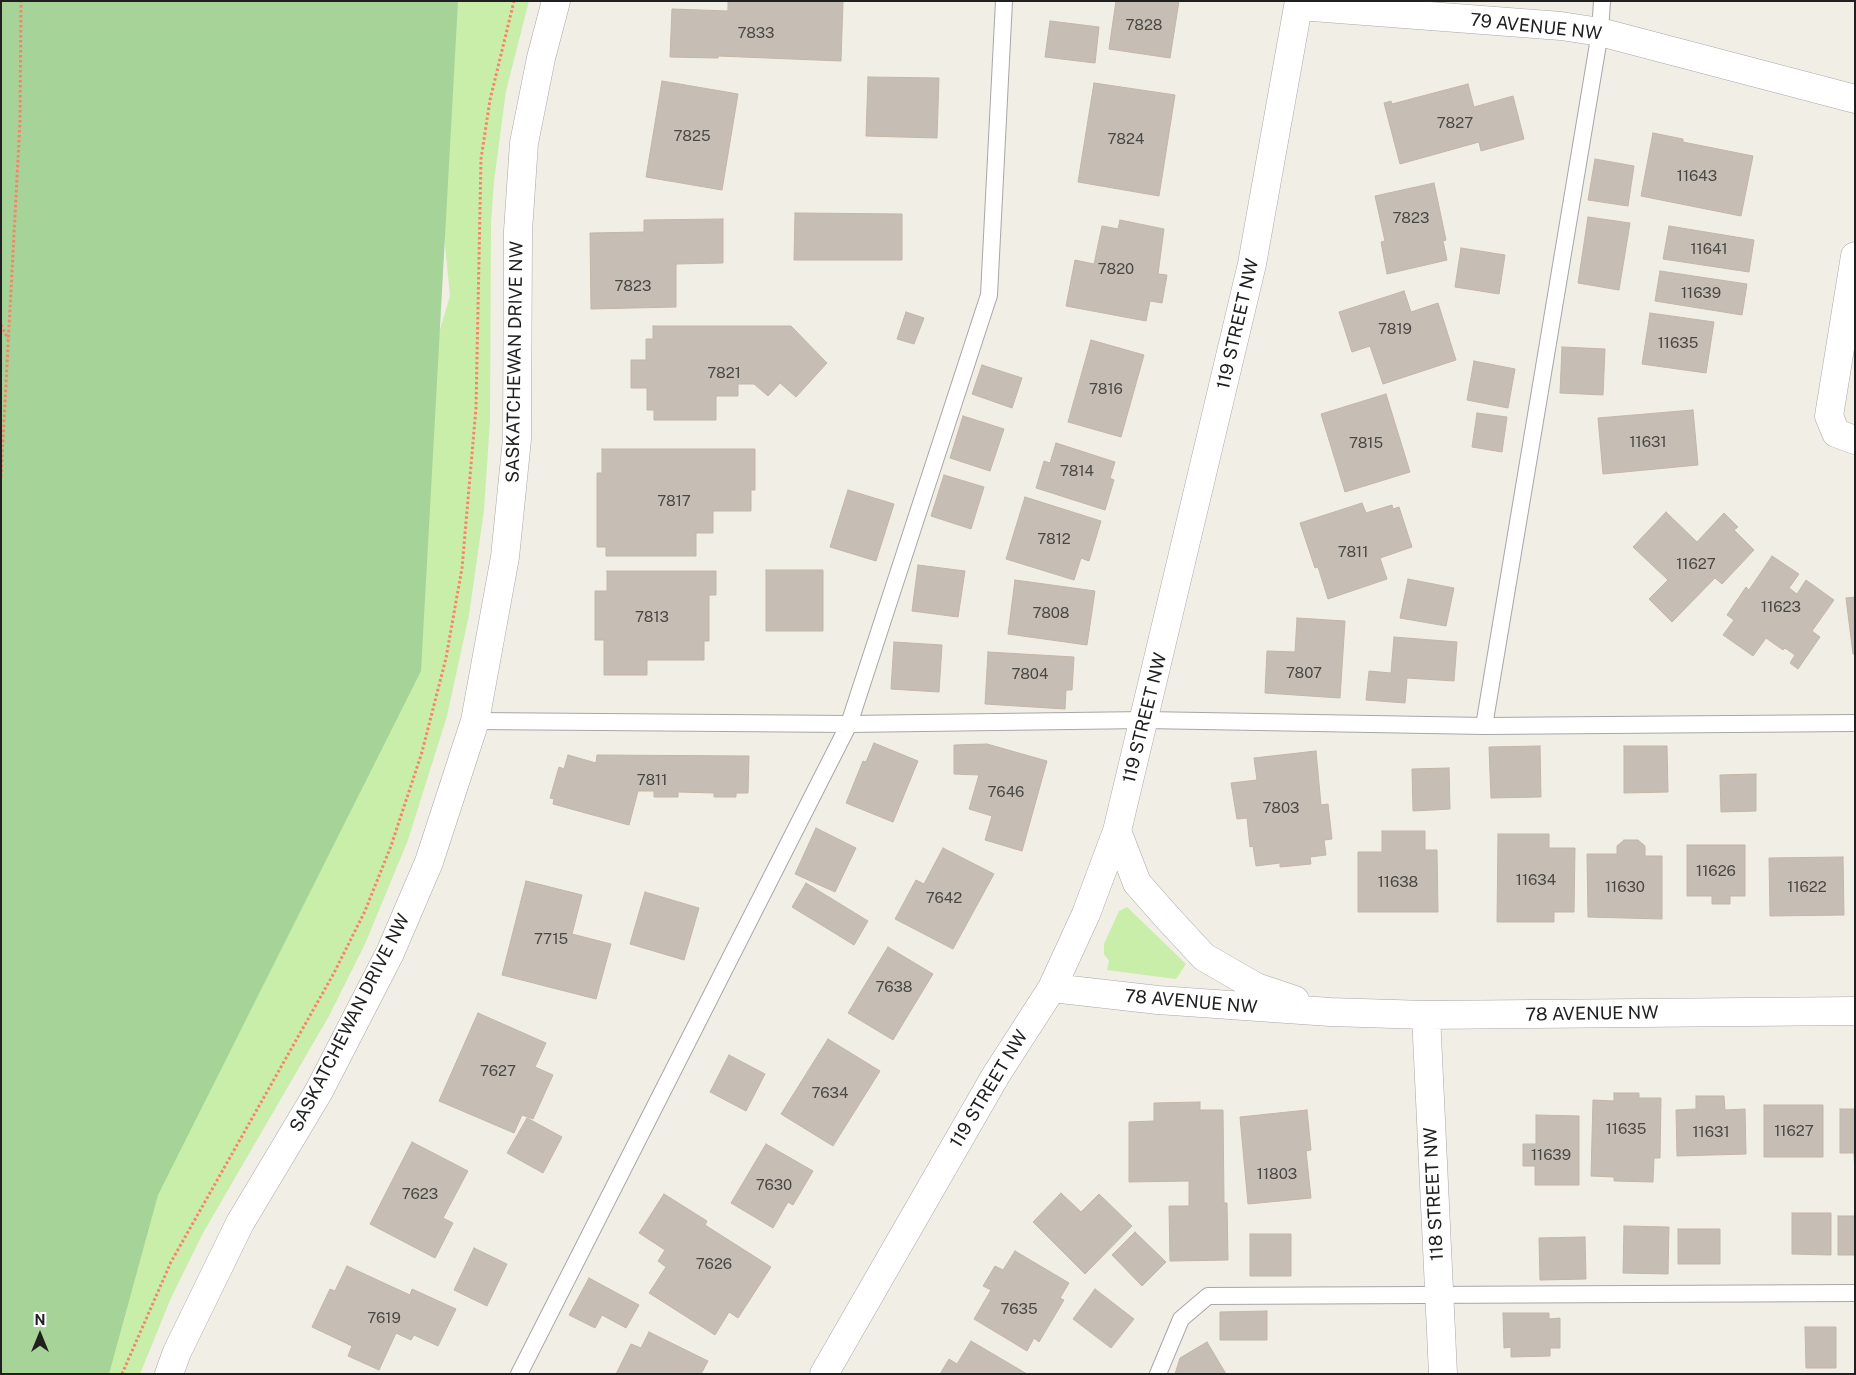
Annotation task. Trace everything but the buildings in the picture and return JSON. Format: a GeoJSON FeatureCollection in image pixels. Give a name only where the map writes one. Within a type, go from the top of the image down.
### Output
{"type":"FeatureCollection","features":[{"type":"Feature","properties":{"kind":"street","name":"SASKATCHEWAN DRIVE NW"},"geometry":{"type":"LineString","coordinates":[[170,1374],[177,1352],[240,1223],[319,1091],[390,953],[429,862],[475,721],[505,557],[516,438],[518,231],[524,143],[541,58],[556,1]]}},
{"type":"Feature","properties":{"kind":"street","name":"79 AVENUE NW"},"geometry":{"type":"LineString","coordinates":[[1299,4],[1561,26],[1600,32],[1855,99]]}},
{"type":"Feature","properties":{"kind":"street","name":"119 STREET NW"},"geometry":{"type":"LineString","coordinates":[[824,1374],[996,1075],[1052,988],[1086,914],[1117,831],[1145,720],[1252,264],[1299,4]]}},
{"type":"Feature","properties":{"kind":"street"},"geometry":{"type":"LineString","coordinates":[[1855,256],[1829,416],[1836,433],[1855,440]]}},
{"type":"Feature","properties":{"kind":"street","name":"78 AVENUE NW"},"geometry":{"type":"LineString","coordinates":[[1117,831],[1137,883],[1204,957],[1256,986],[1330,1012]]}},
{"type":"Feature","properties":{"kind":"street","name":"78 AVENUE NW"},"geometry":{"type":"LineString","coordinates":[[1052,988],[1158,1000],[1330,1012],[1426,1015],[1855,1011]]}},
{"type":"Feature","properties":{"kind":"street","name":"118 STREET NW"},"geometry":{"type":"LineString","coordinates":[[1426,1015],[1443,1374]]}},
{"type":"Feature","properties":{"kind":"lane"},"geometry":{"type":"LineString","coordinates":[[520,1374],[849,724],[989,295],[1004,1]]}},
{"type":"Feature","properties":{"kind":"lane"},"geometry":{"type":"LineString","coordinates":[[1484,726],[1600,32],[1602,1]]}},
{"type":"Feature","properties":{"kind":"lane"},"geometry":{"type":"LineString","coordinates":[[475,721],[849,724],[1145,720],[1484,726],[1855,723]]}},
{"type":"Feature","properties":{"kind":"lane"},"geometry":{"type":"LineString","coordinates":[[1158,1374],[1181,1319],[1208,1296],[1855,1293]]}},
{"type":"Feature","properties":{"kind":"path"},"geometry":{"type":"LineString","coordinates":[[1,477],[20,122],[21,1]]}},
{"type":"Feature","properties":{"kind":"path"},"geometry":{"type":"LineString","coordinates":[[122,1374],[171,1262],[334,973],[365,911],[391,846],[422,752],[446,658],[462,568],[476,408],[481,159],[490,100],[514,1]]}},
{"type":"Feature","properties":{"kind":"path"},"geometry":{"type":"LineString","coordinates":[[1,325],[8,339]]}},
{"type":"Feature","properties":{"kind":"green space"},"geometry":{"type":"Polygon","coordinates":[[[1,1],[458,1],[421,671],[158,1195],[109,1374],[1,1374],[1,1]]]}},
{"type":"Feature","properties":{"kind":"green space"},"geometry":{"type":"Polygon","coordinates":[[[421,1],[529,1],[506,91],[494,181],[491,223],[490,420],[484,510],[469,615],[447,716],[408,840],[365,944],[329,1016],[203,1233],[171,1298],[140,1374],[50,1374],[429,367],[450,296],[421,1]]]}},
{"type":"Feature","properties":{"kind":"green space"},"geometry":{"type":"Polygon","coordinates":[[[1127,907],[1186,964],[1176,979],[1107,970],[1109,961],[1104,954],[1104,944],[1119,911],[1127,907]]]}}]}
